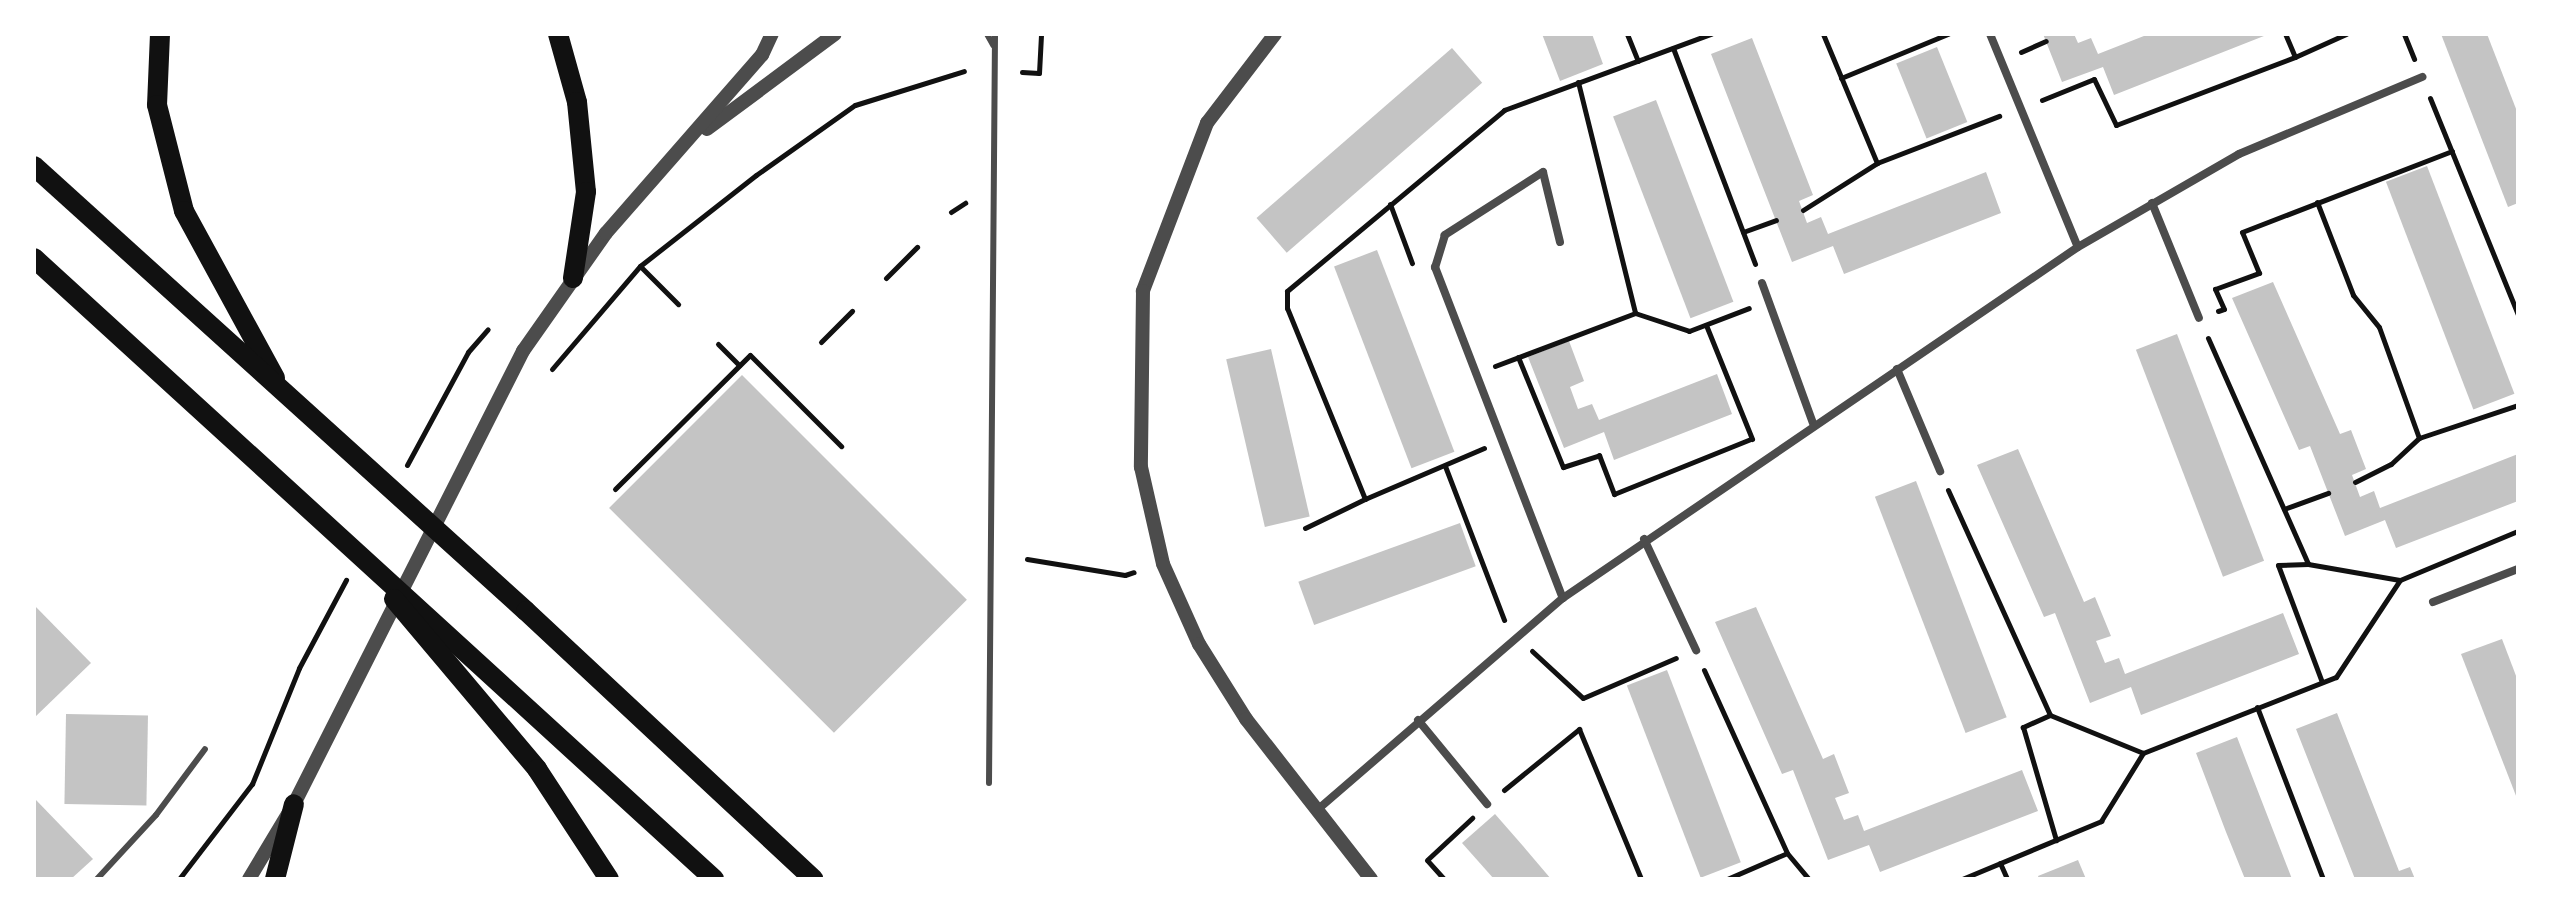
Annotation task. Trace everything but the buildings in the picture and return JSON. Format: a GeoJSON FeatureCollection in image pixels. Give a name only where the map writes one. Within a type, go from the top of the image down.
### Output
{"type":"FeatureCollection","features":[{"type":"Feature","properties":{"kind":"main road"},"geometry":{"type":"LineString","coordinates":[[160,34],[157,105],[184,211],[289,398]]}},
{"type":"Feature","properties":{"kind":"main road"},"geometry":{"type":"LineString","coordinates":[[558,34],[577,102],[586,192],[573,278]]}},
{"type":"Feature","properties":{"kind":"main road"},"geometry":{"type":"LineString","coordinates":[[34,166],[526,611],[813,879]]}},
{"type":"Feature","properties":{"kind":"main road"},"geometry":{"type":"LineString","coordinates":[[34,258],[714,879]]}},
{"type":"Feature","properties":{"kind":"main road"},"geometry":{"type":"LineString","coordinates":[[345,541],[537,769],[609,879]]}},
{"type":"Feature","properties":{"kind":"main road"},"geometry":{"type":"LineString","coordinates":[[275,879],[294,804]]}},
{"type":"Feature","properties":{"kind":"street"},"geometry":{"type":"LineString","coordinates":[[249,879],[294,804],[492,406],[573,278],[762,55],[772,34]]}},
{"type":"Feature","properties":{"kind":"street"},"geometry":{"type":"LineString","coordinates":[[692,139],[835,34]]}},
{"type":"Feature","properties":{"kind":"street"},"geometry":{"type":"LineString","coordinates":[[1275,34],[1207,123],[1143,291],[1141,467],[1163,564],[1199,644],[1246,719],[1371,879]]}},
{"type":"Feature","properties":{"kind":"street"},"geometry":{"type":"LineString","coordinates":[[1990,34],[2078,247]]}},
{"type":"Feature","properties":{"kind":"street"},"geometry":{"type":"LineString","coordinates":[[1316,811],[1563,598],[1813,423],[2078,247],[2239,154],[2422,77]]}},
{"type":"Feature","properties":{"kind":"street"},"geometry":{"type":"LineString","coordinates":[[1560,242],[1543,172],[1445,235],[1435,267],[1563,598]]}},
{"type":"Feature","properties":{"kind":"street"},"geometry":{"type":"LineString","coordinates":[[2152,203],[2199,318]]}},
{"type":"Feature","properties":{"kind":"street"},"geometry":{"type":"LineString","coordinates":[[1762,283],[1813,423]]}},
{"type":"Feature","properties":{"kind":"street"},"geometry":{"type":"LineString","coordinates":[[1897,369],[1940,471]]}},
{"type":"Feature","properties":{"kind":"street"},"geometry":{"type":"LineString","coordinates":[[1644,539],[1696,650]]}},
{"type":"Feature","properties":{"kind":"street"},"geometry":{"type":"LineString","coordinates":[[2433,602],[2518,569]]}},
{"type":"Feature","properties":{"kind":"street"},"geometry":{"type":"LineString","coordinates":[[1418,720],[1487,804]]}},
{"type":"Feature","properties":{"kind":"lane"},"geometry":{"type":"LineString","coordinates":[[987,34],[993,45]]}},
{"type":"Feature","properties":{"kind":"lane"},"geometry":{"type":"LineString","coordinates":[[989,783],[995,34]]}},
{"type":"Feature","properties":{"kind":"lane"},"geometry":{"type":"LineString","coordinates":[[97,879],[156,815],[205,749]]}},
{"type":"Feature","properties":{"kind":"path"},"geometry":{"type":"LineString","coordinates":[[1022,72],[1039,73],[1041,34]]}},
{"type":"Feature","properties":{"kind":"path"},"geometry":{"type":"LineString","coordinates":[[1627,34],[1638,61]]}},
{"type":"Feature","properties":{"kind":"path"},"geometry":{"type":"LineString","coordinates":[[1365,499],[1287,308],[1287,291],[1504,110],[1711,34]]}},
{"type":"Feature","properties":{"kind":"path"},"geometry":{"type":"LineString","coordinates":[[1823,34],[1877,163]]}},
{"type":"Feature","properties":{"kind":"path"},"geometry":{"type":"LineString","coordinates":[[1841,78],[1948,34]]}},
{"type":"Feature","properties":{"kind":"path"},"geometry":{"type":"LineString","coordinates":[[2285,34],[2295,57]]}},
{"type":"Feature","properties":{"kind":"path"},"geometry":{"type":"LineString","coordinates":[[1803,210],[1877,163],[2094,79],[2116,125],[2295,57],[2346,34]]}},
{"type":"Feature","properties":{"kind":"path"},"geometry":{"type":"LineString","coordinates":[[2404,34],[2518,315]]}},
{"type":"Feature","properties":{"kind":"path"},"geometry":{"type":"LineString","coordinates":[[2021,52],[2046,41]]}},
{"type":"Feature","properties":{"kind":"path"},"geometry":{"type":"LineString","coordinates":[[2017,43],[2026,64]]}},
{"type":"Feature","properties":{"kind":"path"},"geometry":{"type":"LineString","coordinates":[[1673,48],[1762,283]]}},
{"type":"Feature","properties":{"kind":"path"},"geometry":{"type":"LineString","coordinates":[[552,369],[640,266],[685,226],[855,105],[964,71]]}},
{"type":"Feature","properties":{"kind":"path"},"geometry":{"type":"LineString","coordinates":[[1578,82],[1635,313]]}},
{"type":"Feature","properties":{"kind":"path"},"geometry":{"type":"LineString","coordinates":[[2036,88],[2041,101]]}},
{"type":"Feature","properties":{"kind":"path"},"geometry":{"type":"LineString","coordinates":[[2308,564],[2199,318],[2224,309],[2215,289],[2259,273],[2242,232],[2452,151]]}},
{"type":"Feature","properties":{"kind":"path"},"geometry":{"type":"LineString","coordinates":[[2317,202],[2353,295],[2379,327],[2419,438]]}},
{"type":"Feature","properties":{"kind":"path"},"geometry":{"type":"LineString","coordinates":[[951,212],[965,203]]}},
{"type":"Feature","properties":{"kind":"path"},"geometry":{"type":"LineString","coordinates":[[1742,232],[1776,220]]}},
{"type":"Feature","properties":{"kind":"path"},"geometry":{"type":"LineString","coordinates":[[886,278],[917,247]]}},
{"type":"Feature","properties":{"kind":"path"},"geometry":{"type":"LineString","coordinates":[[640,266],[678,304]]}},
{"type":"Feature","properties":{"kind":"path"},"geometry":{"type":"LineString","coordinates":[[1476,373],[1635,313],[1689,331],[1768,301]]}},
{"type":"Feature","properties":{"kind":"path"},"geometry":{"type":"LineString","coordinates":[[821,342],[852,311]]}},
{"type":"Feature","properties":{"kind":"path"},"geometry":{"type":"LineString","coordinates":[[1706,325],[1761,459]]}},
{"type":"Feature","properties":{"kind":"path"},"geometry":{"type":"LineString","coordinates":[[402,476],[468,352],[488,329]]}},
{"type":"Feature","properties":{"kind":"path"},"geometry":{"type":"LineString","coordinates":[[718,344],[739,365]]}},
{"type":"Feature","properties":{"kind":"path"},"geometry":{"type":"LineString","coordinates":[[615,489],[750,355],[841,446]]}},
{"type":"Feature","properties":{"kind":"path"},"geometry":{"type":"LineString","coordinates":[[1518,357],[1563,467],[1599,455],[1614,494],[1752,439]]}},
{"type":"Feature","properties":{"kind":"path"},"geometry":{"type":"LineString","coordinates":[[779,384],[786,376]]}},
{"type":"Feature","properties":{"kind":"path"},"geometry":{"type":"LineString","coordinates":[[2355,482],[2391,464],[2419,438],[2518,405]]}},
{"type":"Feature","properties":{"kind":"path"},"geometry":{"type":"LineString","coordinates":[[1305,528],[1445,466],[1506,625],[1583,698],[1696,650],[1787,853],[1809,879]]}},
{"type":"Feature","properties":{"kind":"path"},"geometry":{"type":"LineString","coordinates":[[1940,471],[2050,715],[2143,753]]}},
{"type":"Feature","properties":{"kind":"path"},"geometry":{"type":"LineString","coordinates":[[2284,509],[2328,493]]}},
{"type":"Feature","properties":{"kind":"path"},"geometry":{"type":"LineString","coordinates":[[2322,682],[2278,565],[2308,564],[2400,580],[2518,531]]}},
{"type":"Feature","properties":{"kind":"path"},"geometry":{"type":"LineString","coordinates":[[1027,559],[1125,575],[1134,572]]}},
{"type":"Feature","properties":{"kind":"path"},"geometry":{"type":"LineString","coordinates":[[179,879],[252,784],[299,668],[350,572]]}},
{"type":"Feature","properties":{"kind":"path"},"geometry":{"type":"LineString","coordinates":[[1962,879],[2101,821],[2143,753],[2336,677],[2400,580]]}},
{"type":"Feature","properties":{"kind":"path"},"geometry":{"type":"LineString","coordinates":[[2257,707],[2323,879]]}},
{"type":"Feature","properties":{"kind":"path"},"geometry":{"type":"LineString","coordinates":[[2050,715],[2023,727],[2056,840]]}},
{"type":"Feature","properties":{"kind":"path"},"geometry":{"type":"LineString","coordinates":[[1444,879],[1427,860],[1487,804],[1579,729],[1641,879]]}},
{"type":"Feature","properties":{"kind":"path"},"geometry":{"type":"LineString","coordinates":[[1727,879],[1787,853]]}},
{"type":"Feature","properties":{"kind":"path"},"geometry":{"type":"LineString","coordinates":[[2000,863],[2007,879]]}}]}
